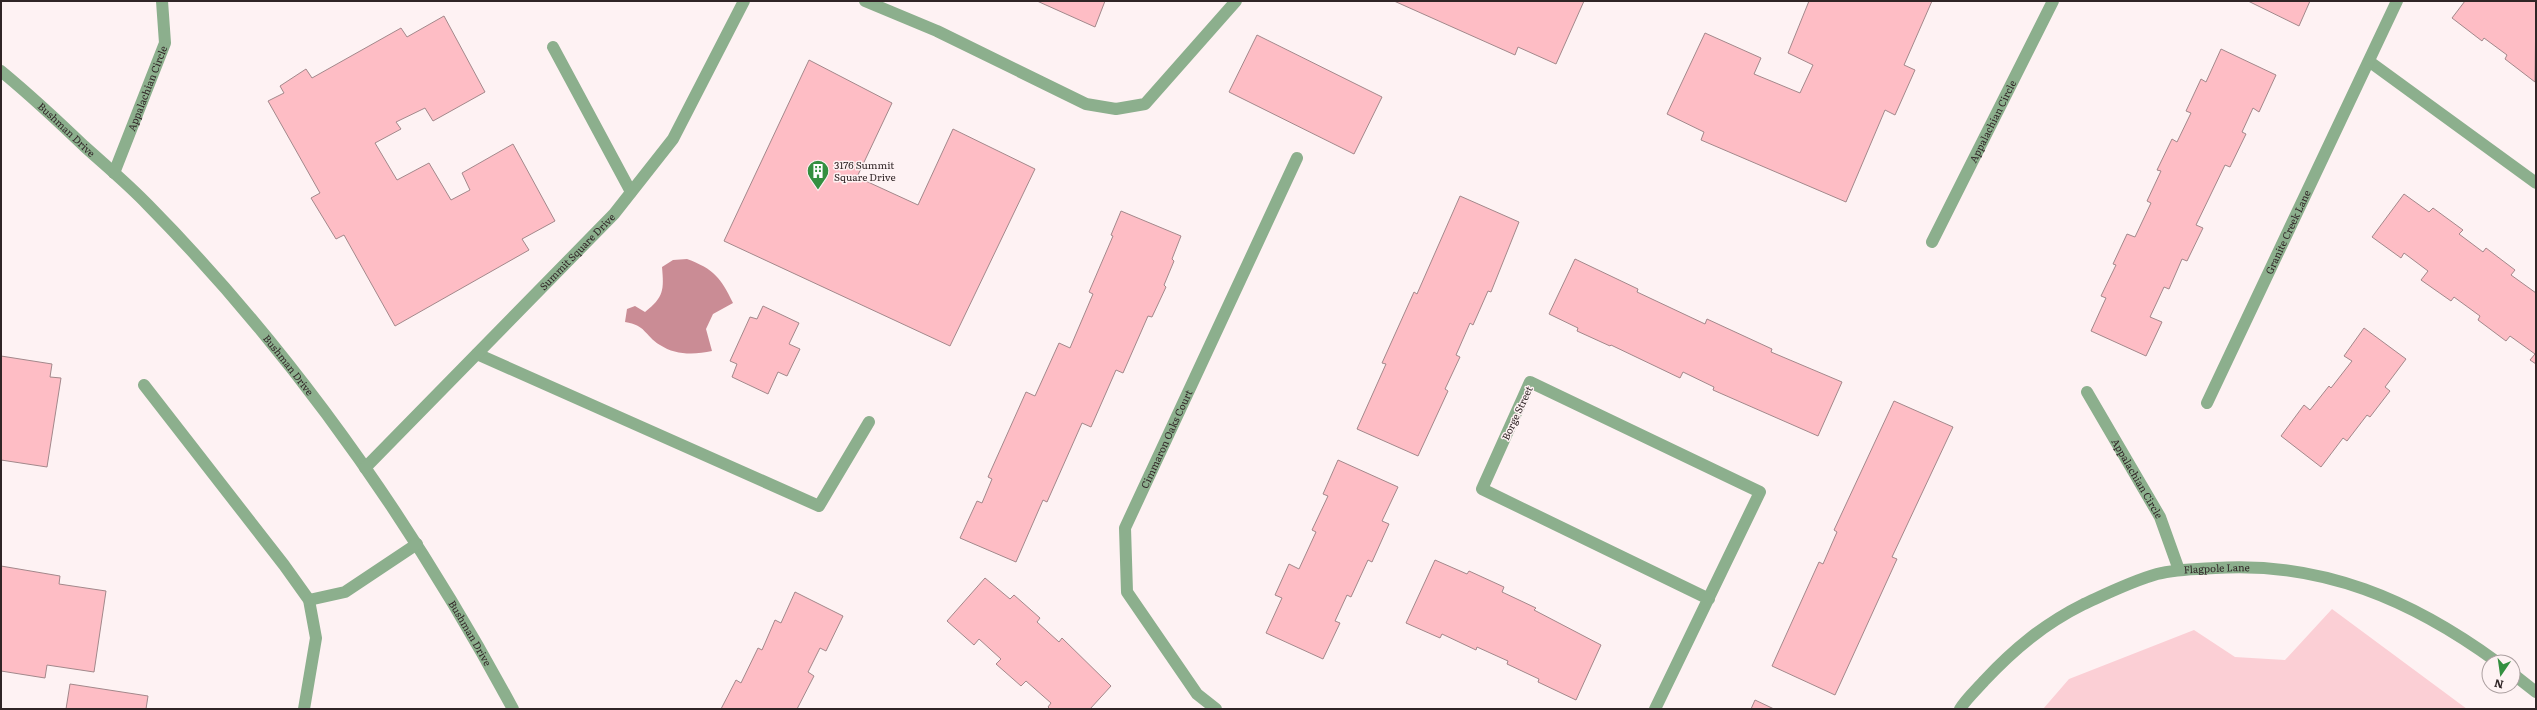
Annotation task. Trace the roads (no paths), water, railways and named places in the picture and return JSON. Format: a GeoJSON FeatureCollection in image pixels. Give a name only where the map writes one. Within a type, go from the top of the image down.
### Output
{"type":"FeatureCollection","features":[{"type":"Feature","properties":{"kind":"street","name":"Appalachian Circle"},"geometry":{"type":"LineString","coordinates":[[114,173],[165,44],[162,1]]}},
{"type":"Feature","properties":{"kind":"street","name":"Summit Square Drive"},"geometry":{"type":"LineString","coordinates":[[365,468],[614,214],[673,139],[744,1]]}},
{"type":"Feature","properties":{"kind":"street"},"geometry":{"type":"LineString","coordinates":[[864,1],[937,31],[1086,104],[1116,109],[1145,104],[1236,1]]}},
{"type":"Feature","properties":{"kind":"street","name":"Appalachian Circle"},"geometry":{"type":"LineString","coordinates":[[1932,242],[2053,1]]}},
{"type":"Feature","properties":{"kind":"street","name":"Granite Creek Lane"},"geometry":{"type":"LineString","coordinates":[[2208,403],[2370,62],[2397,1]]}},
{"type":"Feature","properties":{"kind":"street"},"geometry":{"type":"LineString","coordinates":[[553,47],[631,192]]}},
{"type":"Feature","properties":{"kind":"street"},"geometry":{"type":"LineString","coordinates":[[2370,62],[2536,183]]}},
{"type":"Feature","properties":{"kind":"street","name":"Bushman Drive"},"geometry":{"type":"LineString","coordinates":[[1,71],[148,204],[222,286],[297,377],[365,468],[417,544],[472,634],[513,709]]}},
{"type":"Feature","properties":{"kind":"street","name":"Cimmaron Oaks Court"},"geometry":{"type":"LineString","coordinates":[[1216,709],[1197,694],[1127,592],[1125,528],[1296,158]]}},
{"type":"Feature","properties":{"kind":"street"},"geometry":{"type":"LineString","coordinates":[[477,354],[819,506],[869,422]]}},
{"type":"Feature","properties":{"kind":"street","name":"Borge Street"},"geometry":{"type":"LineString","coordinates":[[1655,709],[1709,599],[1760,492],[1530,382],[1482,489],[1709,599]]}},
{"type":"Feature","properties":{"kind":"street"},"geometry":{"type":"LineString","coordinates":[[144,386],[284,565],[309,600],[316,638],[304,709]]}},
{"type":"Feature","properties":{"kind":"street","name":"Appalachian Circle"},"geometry":{"type":"LineString","coordinates":[[2087,392],[2160,517],[2179,570]]}},
{"type":"Feature","properties":{"kind":"street"},"geometry":{"type":"LineString","coordinates":[[309,600],[345,592],[417,544]]}},
{"type":"Feature","properties":{"kind":"street","name":"Flagpole Lane"},"geometry":{"type":"LineString","coordinates":[[1960,709],[2007,656],[2058,617],[2108,592],[2156,575],[2179,570],[2243,566],[2272,567],[2343,581],[2377,593],[2451,630],[2486,654]]}},
{"type":"Feature","properties":{"kind":"street"},"geometry":{"type":"LineString","coordinates":[[2521,680],[2536,692]]}},
{"type":"Feature","properties":{"kind":"place","name":"3176 Summit Square Drive"},"geometry":{"type":"Point","coordinates":[818,190]}}]}
